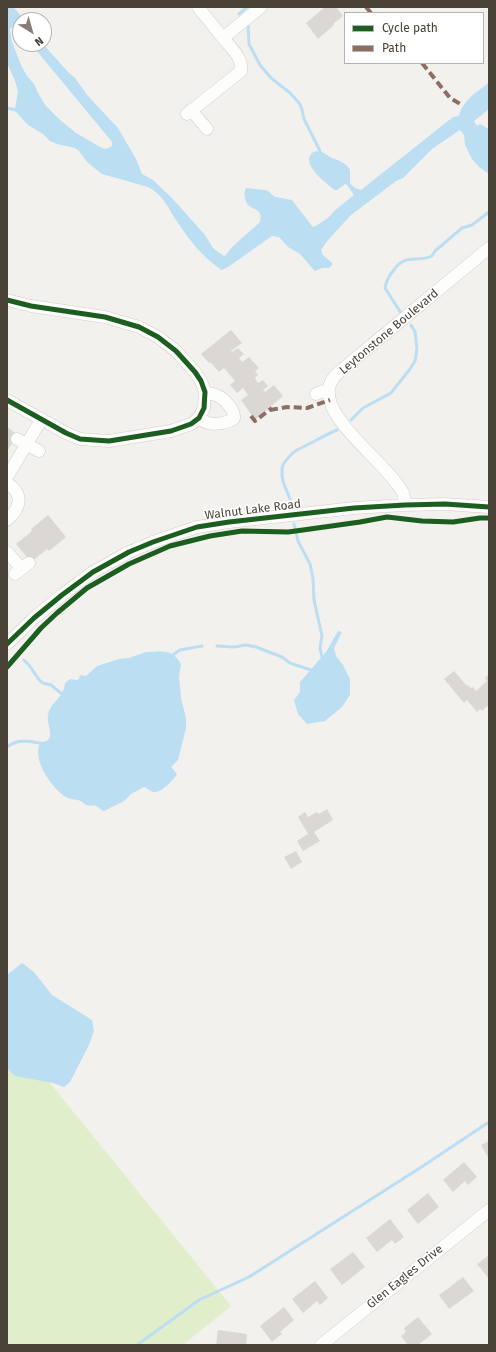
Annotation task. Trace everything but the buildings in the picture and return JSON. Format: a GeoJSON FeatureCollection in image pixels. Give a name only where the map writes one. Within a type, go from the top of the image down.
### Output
{"type":"FeatureCollection","features":[{"type":"Feature","properties":{"kind":"street"},"geometry":{"type":"LineString","coordinates":[[198,7],[240,59],[242,65],[241,71],[189,112],[207,129]]}},
{"type":"Feature","properties":{"kind":"street"},"geometry":{"type":"LineString","coordinates":[[223,38],[261,7]]}},
{"type":"Feature","properties":{"kind":"street","name":"Leytonstone Boulevard"},"geometry":{"type":"LineString","coordinates":[[329,389],[334,377],[345,367],[489,248]]}},
{"type":"Feature","properties":{"kind":"street"},"geometry":{"type":"LineString","coordinates":[[7,300],[31,306],[105,317],[139,327],[158,337],[176,351],[195,372],[206,392],[204,408],[195,421]]}},
{"type":"Feature","properties":{"kind":"street"},"geometry":{"type":"LineString","coordinates":[[316,394],[329,389],[329,396],[333,408],[341,421],[403,493],[405,505]]}},
{"type":"Feature","properties":{"kind":"street"},"geometry":{"type":"LineString","coordinates":[[7,400],[80,439],[109,441],[171,431],[195,421],[212,424],[231,421],[234,418],[234,414],[230,407],[220,396],[206,392]]}},
{"type":"Feature","properties":{"kind":"street"},"geometry":{"type":"LineString","coordinates":[[7,477],[22,441],[42,420]]}},
{"type":"Feature","properties":{"kind":"street"},"geometry":{"type":"LineString","coordinates":[[22,441],[39,451]]}},
{"type":"Feature","properties":{"kind":"street"},"geometry":{"type":"LineString","coordinates":[[7,483],[16,491],[19,503],[14,514],[7,520]]}},
{"type":"Feature","properties":{"kind":"street","name":"Walnut Lake Road"},"geometry":{"type":"LineString","coordinates":[[7,644],[34,618],[93,572],[128,552],[197,527],[345,508],[445,504],[489,506]]}},
{"type":"Feature","properties":{"kind":"street"},"geometry":{"type":"LineString","coordinates":[[7,552],[22,569]]}},
{"type":"Feature","properties":{"kind":"street","name":"Glen Eagles Drive"},"geometry":{"type":"LineString","coordinates":[[321,1345],[489,1210]]}},
{"type":"Feature","properties":{"kind":"green space"},"geometry":{"type":"Polygon","coordinates":[[[7,1030],[231,1306],[183,1345],[7,1345],[7,1030]]]}},
{"type":"Feature","properties":{"kind":"water"},"geometry":{"type":"Polygon","coordinates":[[[7,7],[13,7],[18,12],[12,12],[12,27],[10,29],[12,52],[16,52],[27,76],[34,84],[46,106],[76,133],[102,148],[106,149],[112,146],[112,142],[38,52],[50,52],[75,78],[88,96],[118,128],[136,159],[142,174],[153,180],[172,198],[205,235],[213,248],[224,256],[260,222],[260,213],[248,205],[246,201],[246,188],[265,190],[275,197],[292,200],[314,227],[328,218],[334,211],[354,195],[345,184],[335,190],[321,179],[309,163],[309,158],[312,153],[319,151],[346,165],[350,170],[350,183],[355,188],[361,190],[453,117],[459,116],[464,105],[471,96],[489,82],[489,109],[474,121],[477,126],[480,124],[489,129],[489,174],[479,167],[472,159],[465,145],[464,135],[460,130],[432,149],[403,178],[396,181],[351,215],[321,250],[323,255],[332,263],[329,268],[322,268],[315,271],[300,254],[288,247],[279,237],[272,236],[222,270],[197,248],[182,229],[162,198],[153,190],[148,187],[102,174],[87,162],[75,148],[50,141],[43,134],[28,125],[16,112],[15,109],[18,91],[7,63],[7,7]]]}},
{"type":"Feature","properties":{"kind":"water"},"geometry":{"type":"Polygon","coordinates":[[[338,631],[342,632],[334,648],[336,656],[343,665],[350,679],[350,695],[342,707],[325,721],[307,724],[298,714],[294,700],[300,692],[300,682],[326,652],[338,631]]]}},
{"type":"Feature","properties":{"kind":"water"},"geometry":{"type":"Polygon","coordinates":[[[146,652],[170,653],[178,659],[181,664],[179,677],[181,698],[186,718],[186,728],[178,760],[171,767],[177,774],[176,776],[166,787],[159,791],[153,792],[144,787],[131,794],[124,801],[104,811],[96,806],[86,805],[81,801],[66,797],[60,793],[49,780],[40,764],[38,756],[38,748],[41,742],[49,739],[50,736],[48,716],[51,707],[62,693],[65,683],[70,679],[79,679],[80,675],[86,676],[97,666],[146,652]]]}},
{"type":"Feature","properties":{"kind":"water"},"geometry":{"type":"Polygon","coordinates":[[[22,963],[34,972],[52,995],[92,1020],[94,1031],[89,1045],[70,1082],[64,1087],[53,1083],[15,1076],[7,1068],[7,975],[22,963]]]}},
{"type":"Feature","properties":{"kind":"waterway"},"geometry":{"type":"LineString","coordinates":[[239,14],[247,7]]}},
{"type":"Feature","properties":{"kind":"waterway"},"geometry":{"type":"LineString","coordinates":[[248,25],[249,44],[260,65],[271,78],[290,93],[300,104],[304,119],[320,151]]}},
{"type":"Feature","properties":{"kind":"waterway"},"geometry":{"type":"LineString","coordinates":[[7,108],[16,110]]}},
{"type":"Feature","properties":{"kind":"waterway"},"geometry":{"type":"LineString","coordinates":[[401,313],[385,288],[389,277],[397,265],[406,260],[432,256],[435,251],[462,228],[472,225],[489,212]]}},
{"type":"Feature","properties":{"kind":"waterway"},"geometry":{"type":"LineString","coordinates":[[351,420],[363,408],[391,393],[410,369],[415,361],[417,349],[415,332],[411,325]]}},
{"type":"Feature","properties":{"kind":"waterway"},"geometry":{"type":"LineString","coordinates":[[290,499],[282,478],[282,467],[285,461],[297,450],[337,430]]}},
{"type":"Feature","properties":{"kind":"waterway"},"geometry":{"type":"LineString","coordinates":[[294,524],[298,541],[310,564],[313,578],[314,600],[322,636],[320,648],[322,657]]}},
{"type":"Feature","properties":{"kind":"waterway"},"geometry":{"type":"LineString","coordinates":[[217,646],[234,647],[246,645],[256,647],[282,657],[290,663],[311,670]]}},
{"type":"Feature","properties":{"kind":"waterway"},"geometry":{"type":"LineString","coordinates":[[174,654],[180,650],[202,646]]}},
{"type":"Feature","properties":{"kind":"waterway"},"geometry":{"type":"LineString","coordinates":[[24,660],[40,681],[51,685],[62,694]]}},
{"type":"Feature","properties":{"kind":"waterway"},"geometry":{"type":"LineString","coordinates":[[7,747],[11,744],[27,741],[40,743]]}},
{"type":"Feature","properties":{"kind":"waterway"},"geometry":{"type":"LineString","coordinates":[[137,1345],[199,1300],[249,1277],[489,1122]]}},
{"type":"Feature","properties":{"kind":"marked path"},"geometry":{"type":"LineString","coordinates":[[366,7],[370,12]]}},
{"type":"Feature","properties":{"kind":"marked path"},"geometry":{"type":"LineString","coordinates":[[423,64],[450,98],[462,105]]}},
{"type":"Feature","properties":{"kind":"marked path"},"geometry":{"type":"LineString","coordinates":[[270,410],[287,407],[307,408],[330,400]]}},
{"type":"Feature","properties":{"kind":"marked path"},"geometry":{"type":"LineString","coordinates":[[251,416],[255,421],[272,408]]}},
{"type":"Feature","properties":{"kind":"cycle path"},"geometry":{"type":"LineString","coordinates":[[7,300],[31,306],[105,317],[139,327],[158,337],[176,351],[195,372],[201,381],[205,392],[204,408],[199,418],[191,424],[171,431],[109,441],[80,439],[66,433],[7,400]]}},
{"type":"Feature","properties":{"kind":"cycle path"},"geometry":{"type":"LineString","coordinates":[[7,644],[34,618],[93,572],[129,552],[197,527],[354,508],[445,504],[489,507]]}},
{"type":"Feature","properties":{"kind":"cycle path"},"geometry":{"type":"LineString","coordinates":[[7,667],[41,628],[87,588],[129,564],[170,546],[210,536],[242,531],[288,532],[387,517],[422,521],[453,522],[489,518]]}}]}
